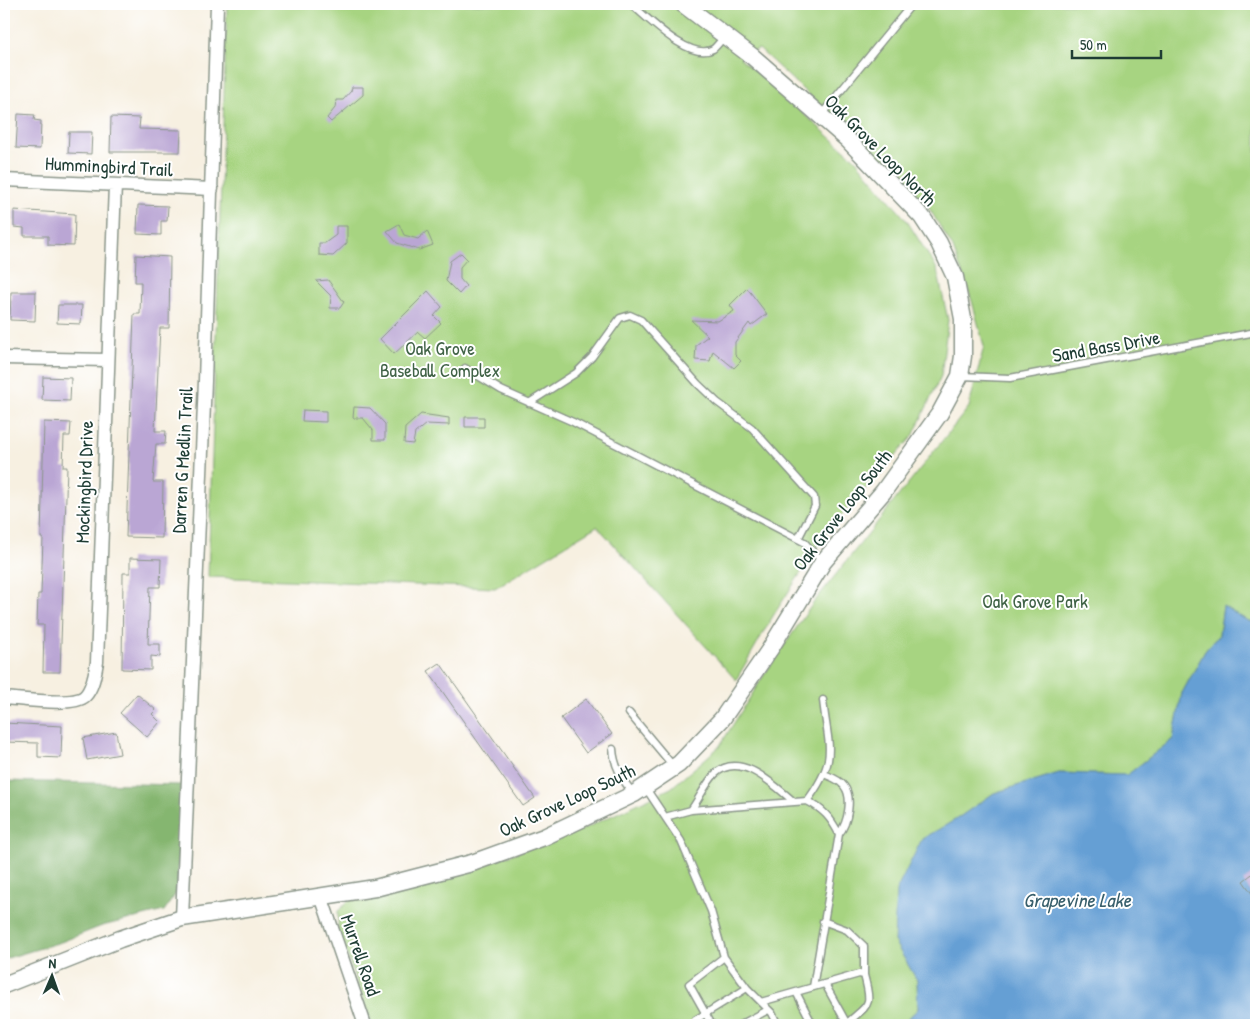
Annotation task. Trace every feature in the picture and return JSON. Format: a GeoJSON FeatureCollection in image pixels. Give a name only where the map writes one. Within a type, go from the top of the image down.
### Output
{"type":"FeatureCollection","features":[{"type":"Feature","properties":{"kind":"street","name":"Darren G Medlin Trail"},"geometry":{"type":"LineString","coordinates":[[182,918],[212,189],[217,4]]}},
{"type":"Feature","properties":{"kind":"street","name":"Oak Grove Loop North"},"geometry":{"type":"LineString","coordinates":[[684,4],[725,36],[847,139],[922,217],[939,243],[955,278],[963,318],[963,356],[960,376]]}},
{"type":"Feature","properties":{"kind":"street","name":"Hummingbird Trail"},"geometry":{"type":"LineString","coordinates":[[4,180],[212,189]]}},
{"type":"Feature","properties":{"kind":"street","name":"Mockingbird Drive"},"geometry":{"type":"LineString","coordinates":[[4,698],[70,702],[81,699],[87,694],[94,677],[97,662],[115,185]]}},
{"type":"Feature","properties":{"kind":"street"},"geometry":{"type":"LineString","coordinates":[[4,358],[108,360]]}},
{"type":"Feature","properties":{"kind":"street","name":"Oak Grove Loop South"},"geometry":{"type":"LineString","coordinates":[[4,985],[120,939],[182,918],[392,884],[472,863],[544,837],[639,790],[675,768],[722,719],[770,649],[822,562],[884,492],[950,398],[960,376]]}},
{"type":"Feature","properties":{"kind":"street","name":"Murrell Road"},"geometry":{"type":"LineString","coordinates":[[321,896],[362,1022]]}},
{"type":"Feature","properties":{"kind":"lane"},"geometry":{"type":"LineString","coordinates":[[631,4],[687,48],[700,51],[713,49],[725,36]]}},
{"type":"Feature","properties":{"kind":"lane"},"geometry":{"type":"LineString","coordinates":[[820,116],[912,4]]}},
{"type":"Feature","properties":{"kind":"lane"},"geometry":{"type":"LineString","coordinates":[[529,403],[576,373],[592,357],[612,326],[620,318],[630,315],[641,320],[698,384],[717,402],[752,428],[814,497],[815,506],[798,539]]}},
{"type":"Feature","properties":{"kind":"lane","name":"Sand Bass Drive"},"geometry":{"type":"LineString","coordinates":[[960,376],[1010,378],[1256,332]]}},
{"type":"Feature","properties":{"kind":"lane"},"geometry":{"type":"LineString","coordinates":[[465,368],[501,390],[572,422],[798,539],[812,548],[822,562]]}},
{"type":"Feature","properties":{"kind":"lane"},"geometry":{"type":"LineString","coordinates":[[807,801],[828,764],[830,740],[823,700]]}},
{"type":"Feature","properties":{"kind":"lane"},"geometry":{"type":"LineString","coordinates":[[629,713],[675,768]]}},
{"type":"Feature","properties":{"kind":"lane"},"geometry":{"type":"LineString","coordinates":[[613,749],[614,760],[623,780],[639,790],[665,816],[681,841],[711,911],[724,957],[778,1025]]}},
{"type":"Feature","properties":{"kind":"lane"},"geometry":{"type":"LineString","coordinates":[[691,810],[716,773],[732,766],[761,775],[793,801]]}},
{"type":"Feature","properties":{"kind":"lane"},"geometry":{"type":"LineString","coordinates":[[813,987],[839,834],[845,827],[849,794],[844,785],[824,774]]}},
{"type":"Feature","properties":{"kind":"lane"},"geometry":{"type":"LineString","coordinates":[[665,816],[691,810],[807,801],[820,808],[832,820],[839,834]]}},
{"type":"Feature","properties":{"kind":"lane"},"geometry":{"type":"LineString","coordinates":[[823,921],[847,930],[864,946],[862,974],[870,998],[868,1004],[846,1025],[825,984]]}},
{"type":"Feature","properties":{"kind":"lane"},"geometry":{"type":"LineString","coordinates":[[712,1025],[689,984],[724,957]]}},
{"type":"Feature","properties":{"kind":"lane"},"geometry":{"type":"LineString","coordinates":[[761,1002],[862,974]]}},
{"type":"Feature","properties":{"kind":"lane"},"geometry":{"type":"LineString","coordinates":[[695,1020],[747,988]]}},
{"type":"Feature","properties":{"kind":"lane"},"geometry":{"type":"LineString","coordinates":[[796,992],[813,1025]]}},
{"type":"Feature","properties":{"kind":"lane"},"geometry":{"type":"LineString","coordinates":[[740,1025],[768,1010]]}},
{"type":"Feature","properties":{"kind":"green space"},"geometry":{"type":"Polygon","coordinates":[[[227,4],[1256,4],[1256,622],[1248,621],[1223,607],[1219,635],[1205,651],[1182,693],[1173,739],[1127,775],[1059,773],[994,793],[955,820],[922,839],[894,941],[917,980],[918,1009],[901,1025],[372,1025],[338,930],[338,911],[350,900],[437,880],[579,831],[671,788],[719,747],[764,675],[814,602],[969,407],[984,346],[972,301],[953,248],[926,203],[759,49],[740,58],[855,159],[907,221],[937,269],[948,320],[941,376],[913,436],[829,529],[773,616],[736,680],[597,526],[495,588],[208,577],[227,4]]]}},
{"type":"Feature","properties":{"kind":"green space"},"geometry":{"type":"Polygon","coordinates":[[[4,781],[181,785],[177,892],[164,911],[102,926],[61,942],[4,959],[4,781]]]}},
{"type":"Feature","properties":{"kind":"water","name":"Grapevine Lake"},"geometry":{"type":"Polygon","coordinates":[[[1223,606],[1248,621],[1256,622],[1256,1025],[901,1025],[918,1009],[917,980],[894,941],[896,891],[922,839],[955,820],[994,793],[1059,773],[1127,775],[1173,739],[1182,693],[1205,651],[1219,635],[1223,606]]]}},
{"type":"Feature","properties":{"kind":"building"},"geometry":{"type":"Polygon","coordinates":[[[352,87],[363,87],[363,95],[331,122],[327,118],[335,108],[336,100],[343,100],[352,87]]]}},
{"type":"Feature","properties":{"kind":"building"},"geometry":{"type":"Polygon","coordinates":[[[18,114],[35,115],[34,120],[41,121],[40,149],[16,148],[18,114]]]}},
{"type":"Feature","properties":{"kind":"building"},"geometry":{"type":"Polygon","coordinates":[[[111,117],[140,118],[139,129],[181,130],[180,152],[110,152],[111,117]]]}},
{"type":"Feature","properties":{"kind":"building"},"geometry":{"type":"Polygon","coordinates":[[[69,132],[92,132],[91,154],[68,153],[69,132]]]}},
{"type":"Feature","properties":{"kind":"building"},"geometry":{"type":"Polygon","coordinates":[[[138,205],[168,206],[167,221],[161,221],[161,235],[137,234],[138,205]]]}},
{"type":"Feature","properties":{"kind":"building"},"geometry":{"type":"Polygon","coordinates":[[[14,210],[75,214],[74,246],[48,245],[48,236],[24,236],[24,228],[14,227],[14,210]]]}},
{"type":"Feature","properties":{"kind":"building"},"geometry":{"type":"Polygon","coordinates":[[[399,224],[404,235],[418,239],[427,231],[433,245],[419,250],[397,243],[387,231],[399,224]]]}},
{"type":"Feature","properties":{"kind":"building"},"geometry":{"type":"Polygon","coordinates":[[[336,226],[347,226],[347,243],[333,256],[319,255],[319,243],[325,243],[336,235],[336,226]]]}},
{"type":"Feature","properties":{"kind":"building"},"geometry":{"type":"Polygon","coordinates":[[[461,253],[467,259],[460,267],[460,279],[466,286],[459,294],[446,281],[450,261],[461,253]]]}},
{"type":"Feature","properties":{"kind":"building"},"geometry":{"type":"Polygon","coordinates":[[[136,255],[170,257],[169,328],[160,328],[155,431],[166,431],[165,444],[156,444],[153,482],[163,482],[162,538],[126,537],[134,314],[140,314],[141,282],[135,282],[136,255]]]}},
{"type":"Feature","properties":{"kind":"building"},"geometry":{"type":"Polygon","coordinates":[[[328,280],[344,302],[340,308],[330,308],[331,296],[316,281],[328,280]]]}},
{"type":"Feature","properties":{"kind":"building"},"geometry":{"type":"Polygon","coordinates":[[[747,288],[767,314],[751,326],[749,323],[735,342],[735,355],[741,361],[734,368],[713,351],[710,361],[695,360],[696,345],[708,336],[691,320],[718,321],[734,311],[730,305],[747,288]]]}},
{"type":"Feature","properties":{"kind":"building"},"geometry":{"type":"Polygon","coordinates":[[[428,291],[442,307],[434,316],[441,323],[425,338],[418,332],[394,354],[380,339],[428,291]]]}},
{"type":"Feature","properties":{"kind":"building"},"geometry":{"type":"Polygon","coordinates":[[[11,292],[36,292],[35,321],[10,320],[11,292]]]}},
{"type":"Feature","properties":{"kind":"building"},"geometry":{"type":"Polygon","coordinates":[[[58,305],[82,305],[81,324],[57,323],[58,305]]]}},
{"type":"Feature","properties":{"kind":"building"},"geometry":{"type":"Polygon","coordinates":[[[43,377],[71,378],[70,401],[42,400],[43,377]]]}},
{"type":"Feature","properties":{"kind":"building"},"geometry":{"type":"Polygon","coordinates":[[[354,407],[370,408],[385,424],[385,440],[373,440],[373,430],[363,418],[353,418],[354,407]]]}},
{"type":"Feature","properties":{"kind":"building"},"geometry":{"type":"Polygon","coordinates":[[[303,410],[326,411],[326,422],[302,421],[303,410]]]}},
{"type":"Feature","properties":{"kind":"building"},"geometry":{"type":"Polygon","coordinates":[[[421,414],[449,418],[449,425],[426,424],[415,433],[413,444],[404,443],[405,428],[421,414]]]}},
{"type":"Feature","properties":{"kind":"building"},"geometry":{"type":"Polygon","coordinates":[[[465,417],[484,417],[484,427],[465,427],[465,417]]]}},
{"type":"Feature","properties":{"kind":"building"},"geometry":{"type":"Polygon","coordinates":[[[44,422],[71,423],[70,436],[64,436],[63,467],[67,467],[60,672],[43,672],[44,625],[37,625],[38,594],[41,594],[43,538],[41,538],[44,422]]]}},
{"type":"Feature","properties":{"kind":"building"},"geometry":{"type":"Polygon","coordinates":[[[130,558],[161,559],[160,587],[150,587],[148,644],[160,644],[160,657],[151,656],[151,670],[122,669],[123,573],[130,573],[130,558]]]}},
{"type":"Feature","properties":{"kind":"building"},"geometry":{"type":"Polygon","coordinates":[[[440,663],[535,798],[523,806],[428,671],[440,663]]]}},
{"type":"Feature","properties":{"kind":"building"},"geometry":{"type":"Polygon","coordinates":[[[137,694],[156,710],[152,714],[160,722],[147,737],[120,713],[137,694]]]}},
{"type":"Feature","properties":{"kind":"building"},"geometry":{"type":"Polygon","coordinates":[[[586,699],[612,734],[586,753],[561,718],[586,699]]]}},
{"type":"Feature","properties":{"kind":"building"},"geometry":{"type":"Polygon","coordinates":[[[4,723],[62,726],[61,758],[38,757],[38,743],[4,742],[4,723]]]}},
{"type":"Feature","properties":{"kind":"building"},"geometry":{"type":"Polygon","coordinates":[[[116,732],[120,754],[87,760],[83,738],[116,732]]]}},
{"type":"Feature","properties":{"kind":"building"},"geometry":{"type":"Polygon","coordinates":[[[1256,871],[1256,899],[1243,881],[1256,871]]]}},
{"type":"Feature","properties":{"kind":"park label","name":"Oak Grove Baseball Complex"},"geometry":{"type":"Point","coordinates":[440,359]}},
{"type":"Feature","properties":{"kind":"park label","name":"Oak Grove Park"},"geometry":{"type":"Point","coordinates":[1035,601]}}]}
